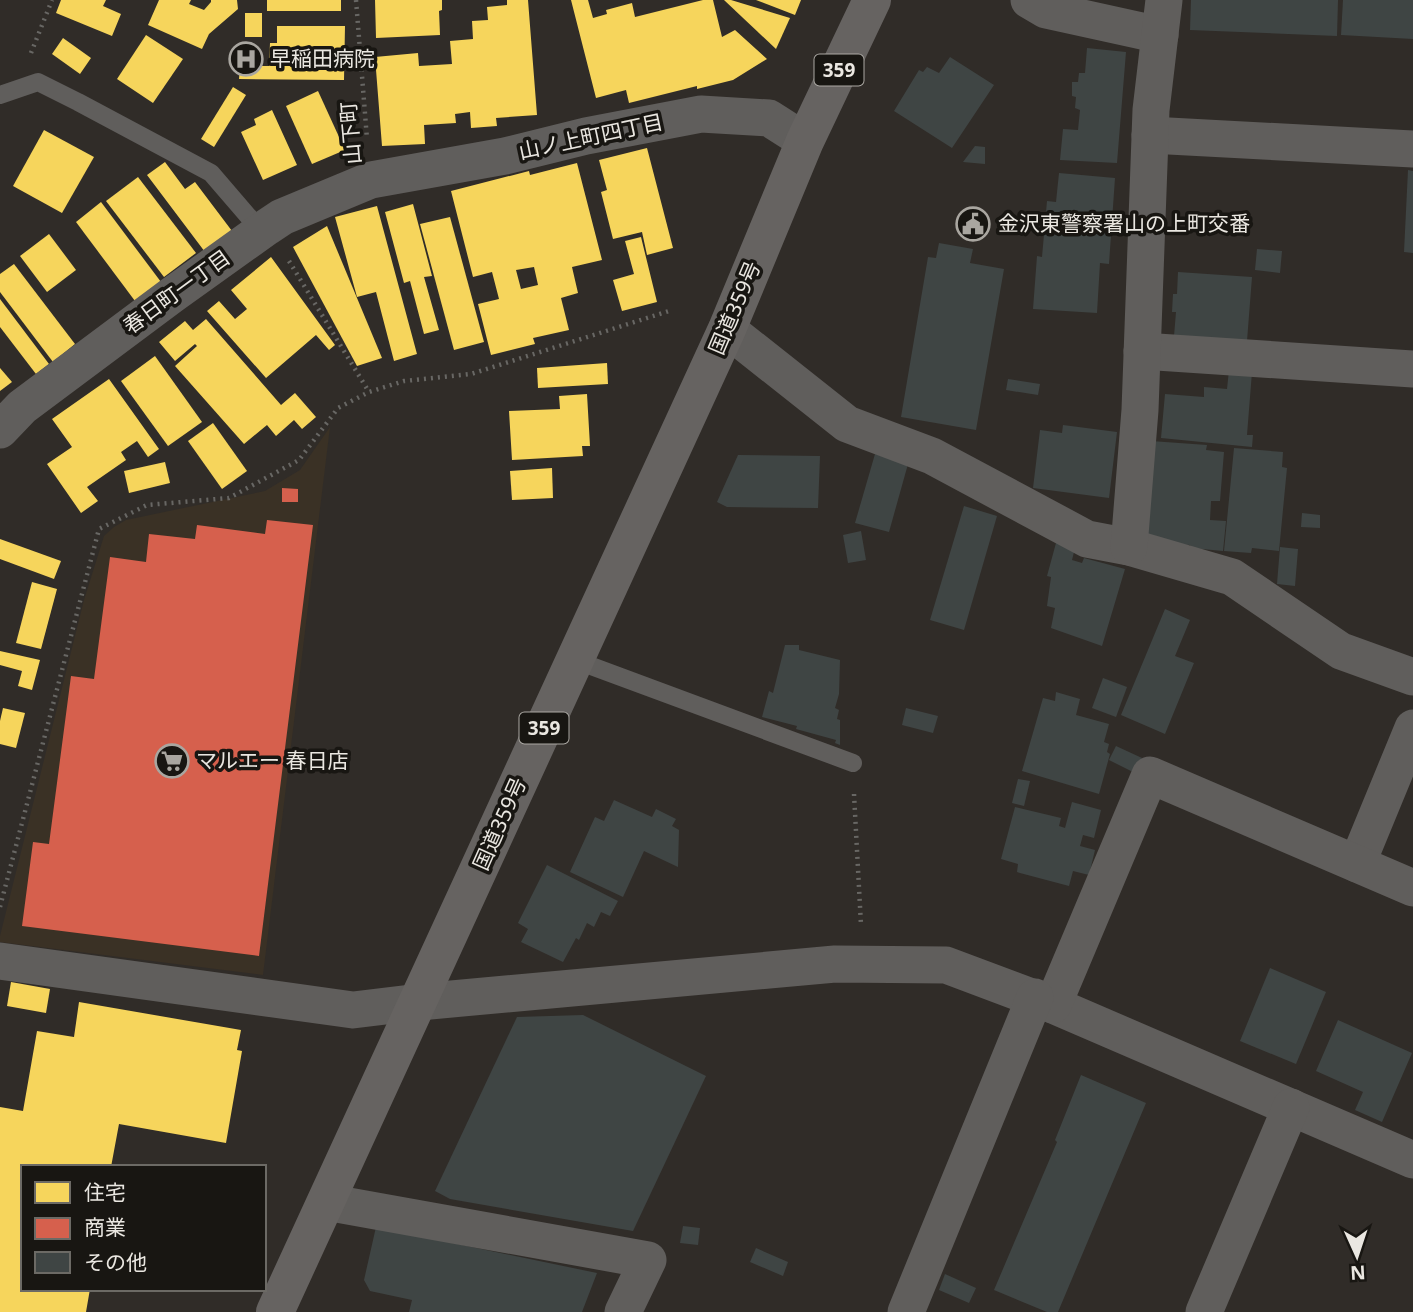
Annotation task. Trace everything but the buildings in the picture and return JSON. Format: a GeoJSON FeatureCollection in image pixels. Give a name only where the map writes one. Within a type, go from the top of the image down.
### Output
{"type":"FeatureCollection","features":[{"type":"Feature","properties":{"kind":"highway","name":"359"},"geometry":{"type":"LineString","coordinates":[[805,141],[873,0]]}},
{"type":"Feature","properties":{"kind":"highway","name":"国道359号"},"geometry":{"type":"LineString","coordinates":[[275,1312],[727,328],[805,141]]}},
{"type":"Feature","properties":{"kind":"street"},"geometry":{"type":"LineString","coordinates":[[1029,0],[1046,10],[1162,17],[1151,110],[1140,410],[1129,547]]}},
{"type":"Feature","properties":{"kind":"street","name":"山ノ上町四丁目"},"geometry":{"type":"LineString","coordinates":[[371,180],[505,156],[586,136],[701,114],[769,118],[805,141]]}},
{"type":"Feature","properties":{"kind":"street"},"geometry":{"type":"LineString","coordinates":[[1150,135],[1413,149]]}},
{"type":"Feature","properties":{"kind":"street","name":"春日町一丁目"},"geometry":{"type":"LineString","coordinates":[[0,430],[22,407],[264,229],[282,217],[371,180]]}},
{"type":"Feature","properties":{"kind":"street"},"geometry":{"type":"LineString","coordinates":[[727,328],[847,424],[932,456],[1087,539],[1129,547],[1232,577],[1340,651],[1413,677]]}},
{"type":"Feature","properties":{"kind":"street"},"geometry":{"type":"LineString","coordinates":[[1142,351],[1413,369]]}},
{"type":"Feature","properties":{"kind":"street"},"geometry":{"type":"LineString","coordinates":[[1357,864],[1413,728]]}},
{"type":"Feature","properties":{"kind":"street"},"geometry":{"type":"LineString","coordinates":[[906,1312],[1044,1001],[1150,775],[1413,888]]}},
{"type":"Feature","properties":{"kind":"street"},"geometry":{"type":"LineString","coordinates":[[0,961],[353,1010],[835,964],[946,965],[1044,1001],[1413,1160]]}},
{"type":"Feature","properties":{"kind":"street"},"geometry":{"type":"LineString","coordinates":[[1204,1312],[1291,1107]]}},
{"type":"Feature","properties":{"kind":"street"},"geometry":{"type":"LineString","coordinates":[[326,1202],[648,1260],[622,1312]]}},
{"type":"Feature","properties":{"kind":"lane"},"geometry":{"type":"LineString","coordinates":[[0,96],[38,82],[78,102],[211,173],[264,229]]}},
{"type":"Feature","properties":{"kind":"lane"},"geometry":{"type":"LineString","coordinates":[[575,660],[853,763]]}},
{"type":"Feature","properties":{"kind":"path","name":"山下町"},"geometry":{"type":"LineString","coordinates":[[356,0],[371,180]]}},
{"type":"Feature","properties":{"kind":"path"},"geometry":{"type":"LineString","coordinates":[[38,82],[27,64],[49,1]]}},
{"type":"Feature","properties":{"kind":"path"},"geometry":{"type":"LineString","coordinates":[[264,229],[369,392]]}},
{"type":"Feature","properties":{"kind":"path"},"geometry":{"type":"LineString","coordinates":[[0,907],[99,529],[147,505],[229,498],[299,460],[338,408],[369,392],[404,381],[471,374],[669,311]]}},
{"type":"Feature","properties":{"kind":"path"},"geometry":{"type":"LineString","coordinates":[[853,763],[863,964]]}},
{"type":"Feature","properties":{"kind":"shaded area","name":"マルエー 春日店"},"geometry":{"type":"Polygon","coordinates":[[[330,427],[263,975],[0,942],[84,600],[104,536],[126,520],[265,491],[300,470],[330,427]]]}},
{"type":"Feature","properties":{"kind":"place","name":"早稲田病院"},"geometry":{"type":"Point","coordinates":[246,59]}},
{"type":"Feature","properties":{"kind":"place","name":"金沢東警察署山の上町交番"},"geometry":{"type":"Point","coordinates":[973,224]}},
{"type":"Feature","properties":{"kind":"place","name":"マルエー 春日店"},"geometry":{"type":"Point","coordinates":[172,761]}}]}
